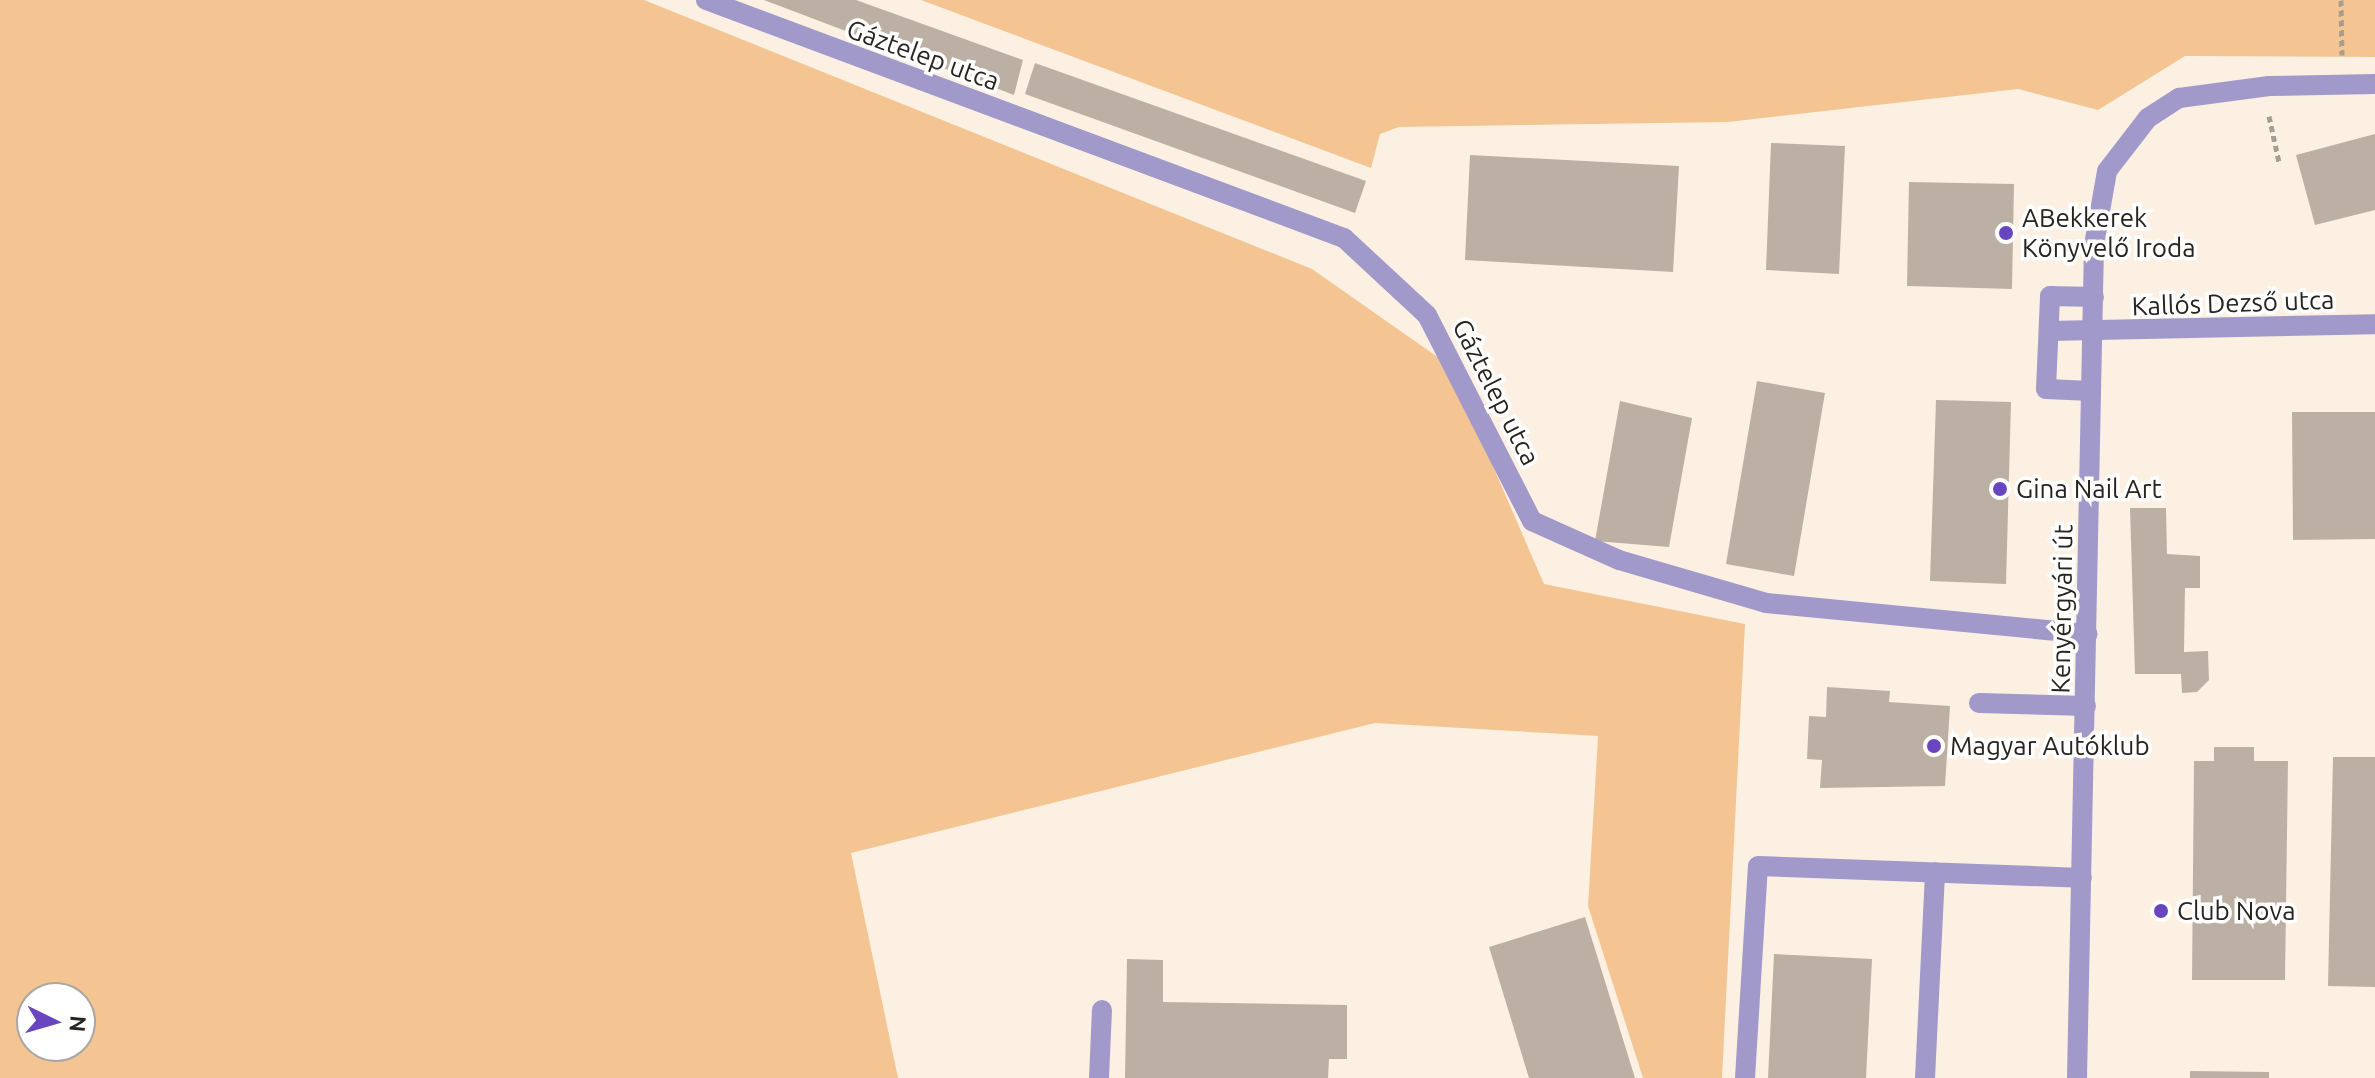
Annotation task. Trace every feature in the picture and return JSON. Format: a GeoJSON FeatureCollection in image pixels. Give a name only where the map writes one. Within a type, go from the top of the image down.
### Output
{"type":"FeatureCollection","features":[{"type":"Feature","properties":{"kind":"street","name":"Gáztelep utca"},"geometry":{"type":"LineString","coordinates":[[706,0],[1344,238],[1427,315],[1532,521],[1619,560],[1766,603],[2088,634]]}},
{"type":"Feature","properties":{"kind":"street","name":"Kenyérgyári út"},"geometry":{"type":"LineString","coordinates":[[2077,1078],[2092,333],[2107,171],[2148,118],[2179,98],[2375,84]]}},
{"type":"Feature","properties":{"kind":"street"},"geometry":{"type":"LineString","coordinates":[[2091,391],[2046,389],[2050,296],[2094,297]]}},
{"type":"Feature","properties":{"kind":"street","name":"Kallós Dezső utca"},"geometry":{"type":"LineString","coordinates":[[2049,331],[2092,333],[2375,324]]}},
{"type":"Feature","properties":{"kind":"street"},"geometry":{"type":"LineString","coordinates":[[1979,703],[2086,706]]}},
{"type":"Feature","properties":{"kind":"street"},"geometry":{"type":"LineString","coordinates":[[1745,1078],[1758,866],[2082,878]]}},
{"type":"Feature","properties":{"kind":"street"},"geometry":{"type":"LineString","coordinates":[[1925,1078],[1935,872]]}},
{"type":"Feature","properties":{"kind":"street"},"geometry":{"type":"LineString","coordinates":[[1099,1078],[1102,1010]]}},
{"type":"Feature","properties":{"kind":"path"},"geometry":{"type":"LineString","coordinates":[[2341,0],[2343,84]]}},
{"type":"Feature","properties":{"kind":"path"},"geometry":{"type":"LineString","coordinates":[[2269,115],[2279,162]]}},
{"type":"Feature","properties":{"kind":"shaded area"},"geometry":{"type":"Polygon","coordinates":[[[0,0],[644,0],[1312,269],[1449,365],[1544,584],[1745,624],[1722,1078],[1643,1078],[1588,906],[1598,736],[1375,723],[851,853],[898,1078],[0,1078],[0,0]]]}},
{"type":"Feature","properties":{"kind":"shaded area"},"geometry":{"type":"Polygon","coordinates":[[[921,0],[2375,0],[2375,57],[2185,56],[2098,110],[2018,89],[1728,122],[1399,127],[1380,134],[1371,168],[921,0]]]}},
{"type":"Feature","properties":{"kind":"building"},"geometry":{"type":"Polygon","coordinates":[[[764,0],[856,0],[1023,60],[1014,95],[764,0]]]}},
{"type":"Feature","properties":{"kind":"building"},"geometry":{"type":"Polygon","coordinates":[[[1035,63],[1366,181],[1355,213],[1025,94],[1035,63]]]}},
{"type":"Feature","properties":{"kind":"building"},"geometry":{"type":"Polygon","coordinates":[[[2375,134],[2375,210],[2315,225],[2296,155],[2375,134]]]}},
{"type":"Feature","properties":{"kind":"building"},"geometry":{"type":"Polygon","coordinates":[[[1771,143],[1845,146],[1839,274],[1766,270],[1771,143]]]}},
{"type":"Feature","properties":{"kind":"building"},"geometry":{"type":"Polygon","coordinates":[[[1470,155],[1679,166],[1673,272],[1465,260],[1470,155]]]}},
{"type":"Feature","properties":{"kind":"building"},"geometry":{"type":"Polygon","coordinates":[[[1909,182],[2014,184],[2012,289],[1907,286],[1909,182]]]}},
{"type":"Feature","properties":{"kind":"building"},"geometry":{"type":"Polygon","coordinates":[[[1757,381],[1825,393],[1794,576],[1726,564],[1757,381]]]}},
{"type":"Feature","properties":{"kind":"building"},"geometry":{"type":"Polygon","coordinates":[[[1936,400],[2011,402],[2006,584],[1930,581],[1936,400]]]}},
{"type":"Feature","properties":{"kind":"building"},"geometry":{"type":"Polygon","coordinates":[[[1620,401],[1692,418],[1669,547],[1595,541],[1620,401]]]}},
{"type":"Feature","properties":{"kind":"building"},"geometry":{"type":"Polygon","coordinates":[[[2292,412],[2375,412],[2375,539],[2293,540],[2292,412]]]}},
{"type":"Feature","properties":{"kind":"building"},"geometry":{"type":"Polygon","coordinates":[[[2130,508],[2166,508],[2167,554],[2200,556],[2200,588],[2185,588],[2184,652],[2208,651],[2209,680],[2197,692],[2182,693],[2181,674],[2135,674],[2130,508]]]}},
{"type":"Feature","properties":{"kind":"building"},"geometry":{"type":"Polygon","coordinates":[[[1827,687],[1890,691],[1889,702],[1950,706],[1945,786],[1820,788],[1822,760],[1807,759],[1809,716],[1826,717],[1827,687]]]}},
{"type":"Feature","properties":{"kind":"building"},"geometry":{"type":"Polygon","coordinates":[[[2214,747],[2254,747],[2254,761],[2288,761],[2285,980],[2192,980],[2194,761],[2214,761],[2214,747]]]}},
{"type":"Feature","properties":{"kind":"building"},"geometry":{"type":"Polygon","coordinates":[[[2333,757],[2375,757],[2375,987],[2328,986],[2333,757]]]}},
{"type":"Feature","properties":{"kind":"building"},"geometry":{"type":"Polygon","coordinates":[[[1585,917],[1635,1078],[1529,1078],[1489,947],[1585,917]]]}},
{"type":"Feature","properties":{"kind":"building"},"geometry":{"type":"Polygon","coordinates":[[[1774,954],[1872,959],[1866,1078],[1768,1078],[1774,954]]]}},
{"type":"Feature","properties":{"kind":"building"},"geometry":{"type":"Polygon","coordinates":[[[1127,959],[1163,960],[1163,1002],[1347,1005],[1347,1059],[1329,1059],[1328,1078],[1125,1078],[1127,959]]]}},
{"type":"Feature","properties":{"kind":"building"},"geometry":{"type":"Polygon","coordinates":[[[2190,1071],[2269,1072],[2269,1078],[2190,1078],[2190,1071]]]}},
{"type":"Feature","properties":{"kind":"place","name":"ABekkerek Könyvelő Iroda"},"geometry":{"type":"Point","coordinates":[2006,233]}},
{"type":"Feature","properties":{"kind":"place","name":"Gina Nail Art"},"geometry":{"type":"Point","coordinates":[2000,489]}},
{"type":"Feature","properties":{"kind":"place","name":"Magyar Autóklub"},"geometry":{"type":"Point","coordinates":[1934,746]}},
{"type":"Feature","properties":{"kind":"place","name":"Club Nova"},"geometry":{"type":"Point","coordinates":[2161,911]}}]}
